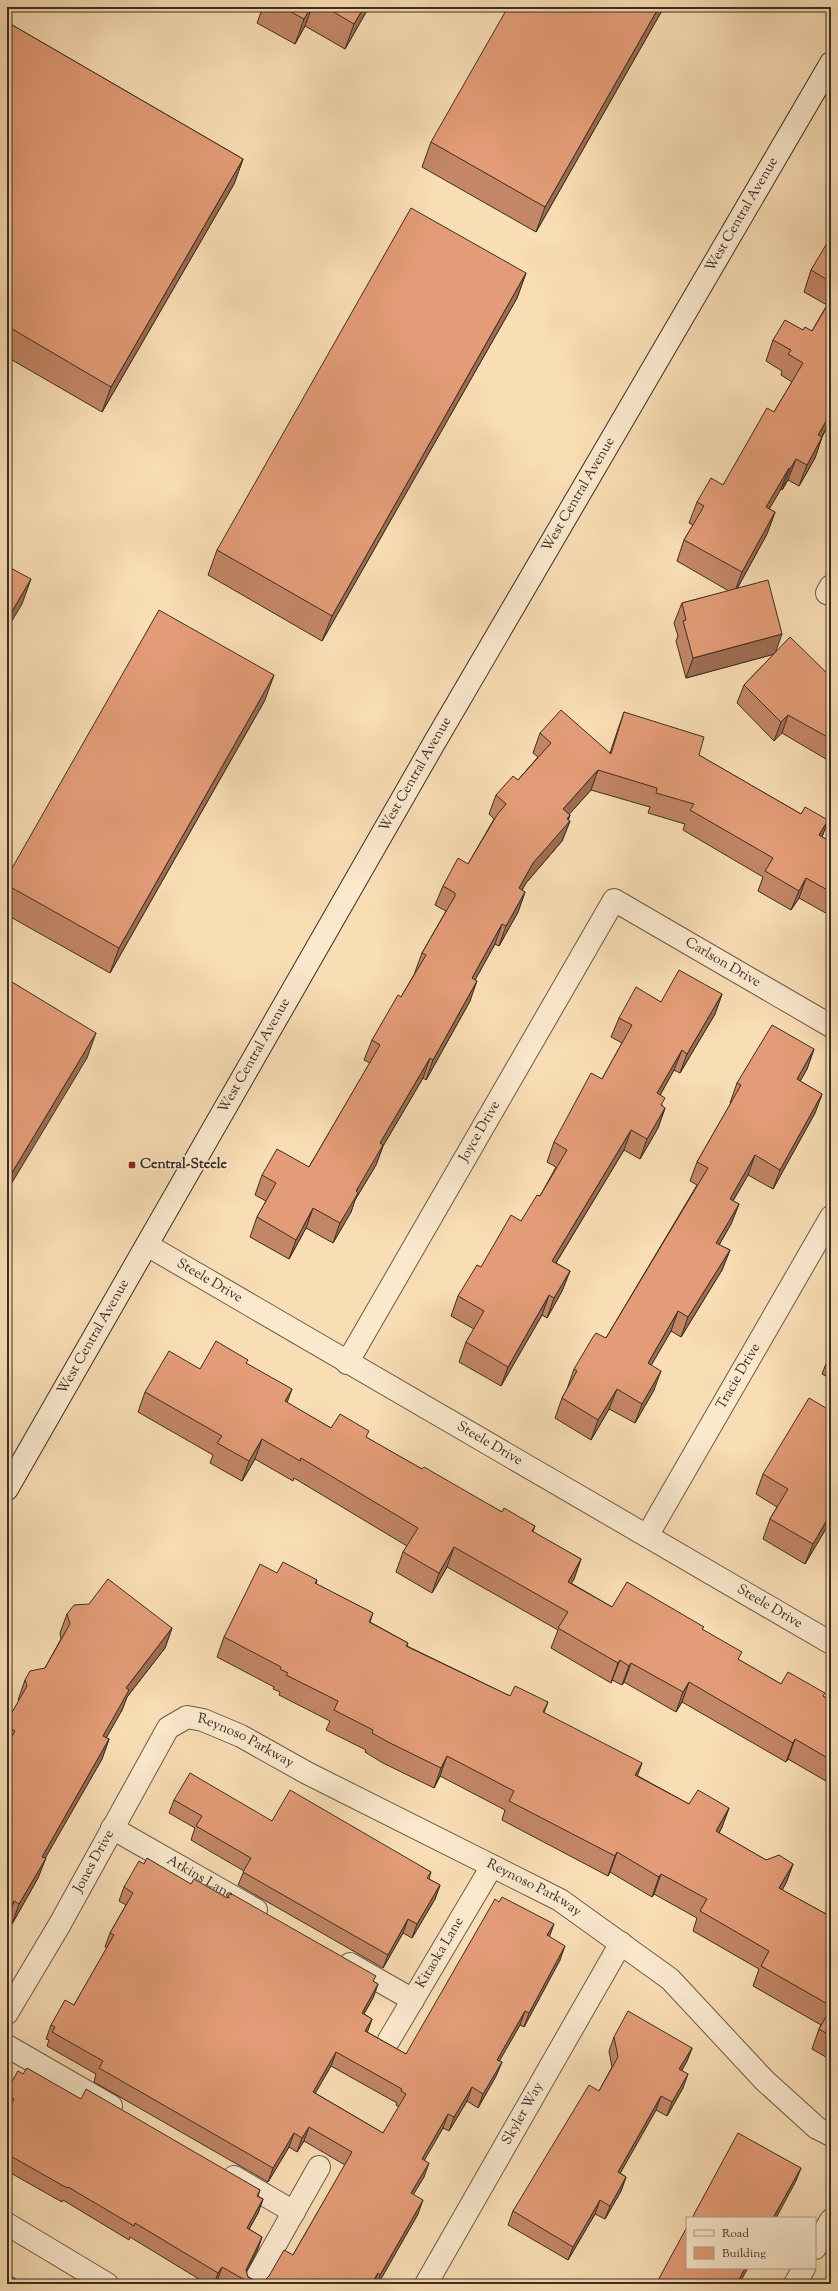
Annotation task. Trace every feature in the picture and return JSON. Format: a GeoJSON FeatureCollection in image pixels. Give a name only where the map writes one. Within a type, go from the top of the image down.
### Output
{"type":"FeatureCollection","features":[{"type":"Feature","properties":{"kind":"street","name":"West Central Avenue"},"geometry":{"type":"LineString","coordinates":[[7,1489],[433,745],[831,63]]}},
{"type":"Feature","properties":{"kind":"street","name":"Carlson Drive"},"geometry":{"type":"LineString","coordinates":[[614,900],[831,1026]]}},
{"type":"Feature","properties":{"kind":"street","name":"Joyce Drive"},"geometry":{"type":"LineString","coordinates":[[347,1363],[614,900]]}},
{"type":"Feature","properties":{"kind":"street","name":"Tracie Drive"},"geometry":{"type":"LineString","coordinates":[[647,1536],[831,1217]]}},
{"type":"Feature","properties":{"kind":"street","name":"Steele Drive"},"geometry":{"type":"LineString","coordinates":[[147,1245],[347,1363],[831,1643]]}},
{"type":"Feature","properties":{"kind":"street","name":"Jones Drive"},"geometry":{"type":"LineString","coordinates":[[7,2013],[60,1924],[168,1728],[187,1717]]}},
{"type":"Feature","properties":{"kind":"street","name":"Reynoso Parkway"},"geometry":{"type":"LineString","coordinates":[[187,1717],[203,1720],[241,1736],[307,1773],[560,1900],[670,1979],[765,2081],[817,2128],[831,2135]]}},
{"type":"Feature","properties":{"kind":"street","name":"Atkins Lane"},"geometry":{"type":"LineString","coordinates":[[112,1828],[276,1922]]}},
{"type":"Feature","properties":{"kind":"street","name":"Kitaoka Lane"},"geometry":{"type":"LineString","coordinates":[[389,2040],[492,1866]]}},
{"type":"Feature","properties":{"kind":"street","name":"Skyler Way"},"geometry":{"type":"LineString","coordinates":[[426,2284],[621,1944]]}},
{"type":"Feature","properties":{"kind":"street"},"geometry":{"type":"LineString","coordinates":[[331,1953],[413,2000]]}},
{"type":"Feature","properties":{"kind":"street"},"geometry":{"type":"LineString","coordinates":[[7,2046],[130,2117]]}},
{"type":"Feature","properties":{"kind":"street"},"geometry":{"type":"LineString","coordinates":[[253,2284],[319,2167]]}},
{"type":"Feature","properties":{"kind":"street"},"geometry":{"type":"LineString","coordinates":[[219,2168],[294,2212]]}},
{"type":"Feature","properties":{"kind":"street"},"geometry":{"type":"LineString","coordinates":[[816,2246],[831,2220]]}},
{"type":"Feature","properties":{"kind":"street"},"geometry":{"type":"LineString","coordinates":[[7,2224],[107,2284]]}},
{"type":"Feature","properties":{"kind":"street"},"geometry":{"type":"LineString","coordinates":[[795,2284],[803,2269]]}},
{"type":"Feature","properties":{"kind":"building"},"geometry":{"type":"Polygon","coordinates":[[[282,7],[311,7],[304,19],[282,7]]]}},
{"type":"Feature","properties":{"kind":"building"},"geometry":{"type":"Polygon","coordinates":[[[325,7],[364,7],[354,24],[325,7]]]}},
{"type":"Feature","properties":{"kind":"building"},"geometry":{"type":"Polygon","coordinates":[[[508,7],[659,7],[545,207],[431,142],[508,7]]]}},
{"type":"Feature","properties":{"kind":"building"},"geometry":{"type":"Polygon","coordinates":[[[7,22],[243,159],[111,387],[7,326],[7,22]]]}},
{"type":"Feature","properties":{"kind":"building"},"geometry":{"type":"Polygon","coordinates":[[[411,208],[526,273],[332,616],[217,550],[411,208]]]}},
{"type":"Feature","properties":{"kind":"building"},"geometry":{"type":"Polygon","coordinates":[[[827,243],[831,245],[831,282],[811,270],[827,243]]]}},
{"type":"Feature","properties":{"kind":"building"},"geometry":{"type":"Polygon","coordinates":[[[831,299],[831,413],[818,435],[822,437],[807,465],[796,459],[766,507],[775,512],[742,572],[684,540],[704,506],[697,502],[711,478],[723,485],[767,408],[774,412],[803,363],[788,354],[791,350],[773,340],[785,320],[803,330],[805,327],[812,331],[831,299]]]}},
{"type":"Feature","properties":{"kind":"building"},"geometry":{"type":"Polygon","coordinates":[[[7,566],[31,579],[7,620],[7,566]]]}},
{"type":"Feature","properties":{"kind":"building"},"geometry":{"type":"Polygon","coordinates":[[[768,580],[782,634],[693,658],[683,621],[686,620],[682,603],[768,580]]]}},
{"type":"Feature","properties":{"kind":"building"},"geometry":{"type":"Polygon","coordinates":[[[159,610],[274,675],[119,948],[7,885],[7,877],[159,610]]]}},
{"type":"Feature","properties":{"kind":"building"},"geometry":{"type":"Polygon","coordinates":[[[790,637],[831,677],[831,739],[788,715],[781,722],[744,685],[790,637]]]}},
{"type":"Feature","properties":{"kind":"building"},"geometry":{"type":"Polygon","coordinates":[[[561,710],[611,754],[624,712],[704,737],[699,755],[801,814],[805,807],[828,820],[819,835],[831,842],[831,892],[806,878],[799,891],[765,871],[773,858],[690,810],[694,804],[656,793],[657,788],[598,770],[563,809],[570,815],[567,819],[570,821],[533,863],[519,888],[525,892],[506,926],[502,924],[472,978],[477,981],[433,1060],[430,1058],[380,1143],[383,1145],[356,1191],[358,1193],[340,1223],[313,1208],[296,1240],[257,1217],[276,1183],[262,1175],[277,1149],[309,1167],[380,1045],[372,1040],[398,995],[401,997],[426,955],[422,953],[455,896],[455,893],[443,886],[458,858],[468,864],[497,815],[506,804],[496,795],[513,776],[518,780],[551,743],[540,733],[561,710]]]}},
{"type":"Feature","properties":{"kind":"building"},"geometry":{"type":"Polygon","coordinates":[[[679,970],[722,994],[687,1054],[682,1050],[657,1093],[665,1098],[661,1105],[665,1108],[647,1139],[631,1130],[552,1261],[570,1271],[554,1298],[549,1295],[508,1367],[466,1342],[484,1311],[458,1296],[477,1265],[481,1267],[511,1215],[521,1221],[537,1195],[540,1196],[567,1150],[554,1142],[591,1073],[602,1079],[632,1025],[619,1018],[636,987],[661,1002],[679,970]]]}},
{"type":"Feature","properties":{"kind":"building"},"geometry":{"type":"Polygon","coordinates":[[[7,979],[96,1033],[7,1181],[7,979]]]}},
{"type":"Feature","properties":{"kind":"building"},"geometry":{"type":"Polygon","coordinates":[[[772,1025],[814,1049],[797,1079],[822,1094],[780,1170],[755,1155],[730,1199],[739,1204],[716,1243],[730,1250],[688,1317],[678,1311],[648,1363],[661,1371],[642,1404],[617,1389],[598,1420],[562,1398],[577,1371],[574,1369],[596,1333],[606,1338],[708,1168],[697,1162],[741,1085],[737,1083],[772,1025]]]}},
{"type":"Feature","properties":{"kind":"building"},"geometry":{"type":"Polygon","coordinates":[[[216,1341],[248,1360],[246,1363],[292,1389],[285,1401],[331,1428],[340,1414],[369,1431],[366,1437],[422,1469],[424,1467],[502,1512],[504,1508],[535,1526],[532,1531],[581,1559],[568,1582],[612,1607],[627,1582],[704,1627],[702,1629],[742,1652],[738,1659],[781,1684],[788,1672],[825,1693],[823,1696],[831,1701],[831,1760],[795,1739],[793,1743],[689,1682],[683,1692],[631,1663],[629,1666],[620,1660],[618,1663],[558,1628],[568,1612],[454,1547],[439,1573],[403,1552],[418,1528],[301,1458],[300,1461],[262,1439],[249,1461],[217,1443],[222,1436],[145,1392],[169,1351],[200,1369],[216,1341]]]}},
{"type":"Feature","properties":{"kind":"building"},"geometry":{"type":"Polygon","coordinates":[[[809,1398],[831,1411],[831,1513],[813,1544],[770,1519],[788,1489],[763,1474],[809,1398]]]}},
{"type":"Feature","properties":{"kind":"building"},"geometry":{"type":"Polygon","coordinates":[[[283,1562],[317,1580],[315,1583],[373,1613],[369,1622],[408,1643],[406,1646],[510,1696],[515,1686],[548,1702],[543,1712],[642,1763],[635,1775],[689,1804],[698,1790],[729,1808],[716,1831],[766,1860],[779,1855],[793,1864],[779,1888],[826,1914],[831,1913],[831,2006],[761,1966],[769,1951],[700,1911],[707,1899],[661,1874],[659,1877],[617,1852],[615,1856],[509,1801],[514,1791],[447,1756],[441,1768],[390,1743],[372,1733],[373,1730],[334,1710],[338,1701],[286,1675],[288,1673],[280,1669],[281,1667],[224,1637],[260,1564],[277,1573],[283,1562]]]}},
{"type":"Feature","properties":{"kind":"building"},"geometry":{"type":"Polygon","coordinates":[[[108,1579],[172,1628],[126,1688],[129,1690],[103,1736],[109,1739],[42,1857],[46,1858],[19,1904],[14,1901],[7,1914],[7,1745],[15,1731],[7,1726],[7,1721],[27,1686],[25,1680],[30,1671],[45,1668],[70,1624],[67,1614],[74,1605],[89,1604],[108,1579]]]}},
{"type":"Feature","properties":{"kind":"building"},"geometry":{"type":"Polygon","coordinates":[[[190,1773],[272,1821],[290,1790],[431,1872],[427,1878],[440,1885],[417,1924],[408,1919],[388,1955],[243,1872],[251,1858],[196,1826],[202,1816],[174,1800],[190,1773]]]}},
{"type":"Feature","properties":{"kind":"building"},"geometry":{"type":"Polygon","coordinates":[[[147,1858],[191,1884],[194,1879],[227,1898],[230,1893],[376,1976],[373,1981],[378,1984],[362,2013],[372,2019],[365,2031],[406,2054],[495,1899],[499,1902],[502,1897],[554,1924],[547,1935],[565,1946],[529,2013],[525,2011],[497,2060],[502,2062],[483,2094],[472,2087],[454,2117],[448,2114],[422,2159],[429,2163],[411,2193],[423,2200],[380,2275],[378,2273],[371,2284],[252,2284],[222,2267],[218,2273],[135,2223],[134,2226],[68,2187],[67,2188],[7,2154],[7,2111],[14,2099],[7,2095],[7,2090],[18,2071],[23,2074],[27,2068],[81,2099],[86,2089],[260,2190],[257,2196],[263,2199],[247,2228],[262,2237],[246,2270],[248,2277],[258,2282],[264,2281],[269,2276],[284,2250],[293,2255],[352,2152],[309,2127],[302,2138],[294,2133],[273,2168],[99,2068],[103,2061],[52,2032],[55,2027],[51,2025],[65,2000],[74,2005],[114,1935],[110,1933],[133,1893],[124,1887],[139,1861],[144,1864],[147,1858]],[[336,2052],[313,2092],[383,2133],[406,2094],[401,2091],[402,2089],[336,2052]]]}},
{"type":"Feature","properties":{"kind":"building"},"geometry":{"type":"Polygon","coordinates":[[[831,2008],[831,2036],[819,2029],[831,2008]]]}},
{"type":"Feature","properties":{"kind":"building"},"geometry":{"type":"Polygon","coordinates":[[[628,2011],[692,2048],[679,2069],[688,2074],[672,2102],[661,2096],[618,2172],[626,2177],[610,2206],[600,2200],[573,2247],[513,2211],[589,2085],[599,2091],[618,2057],[614,2037],[628,2011]]]}},
{"type":"Feature","properties":{"kind":"building"},"geometry":{"type":"Polygon","coordinates":[[[738,2133],[801,2168],[774,2217],[693,2217],[738,2133]]]}},
{"type":"Feature","properties":{"kind":"building"},"geometry":{"type":"Polygon","coordinates":[[[686,2229],[686,2269],[744,2269],[737,2284],[656,2284],[686,2229]]]}},
{"type":"Feature","properties":{"kind":"building"},"geometry":{"type":"Polygon","coordinates":[[[7,2274],[25,2284],[7,2284],[7,2274]]]}},
{"type":"Feature","properties":{"kind":"place","name":"Central-Steele"},"geometry":{"type":"Point","coordinates":[132,1165]}}]}
